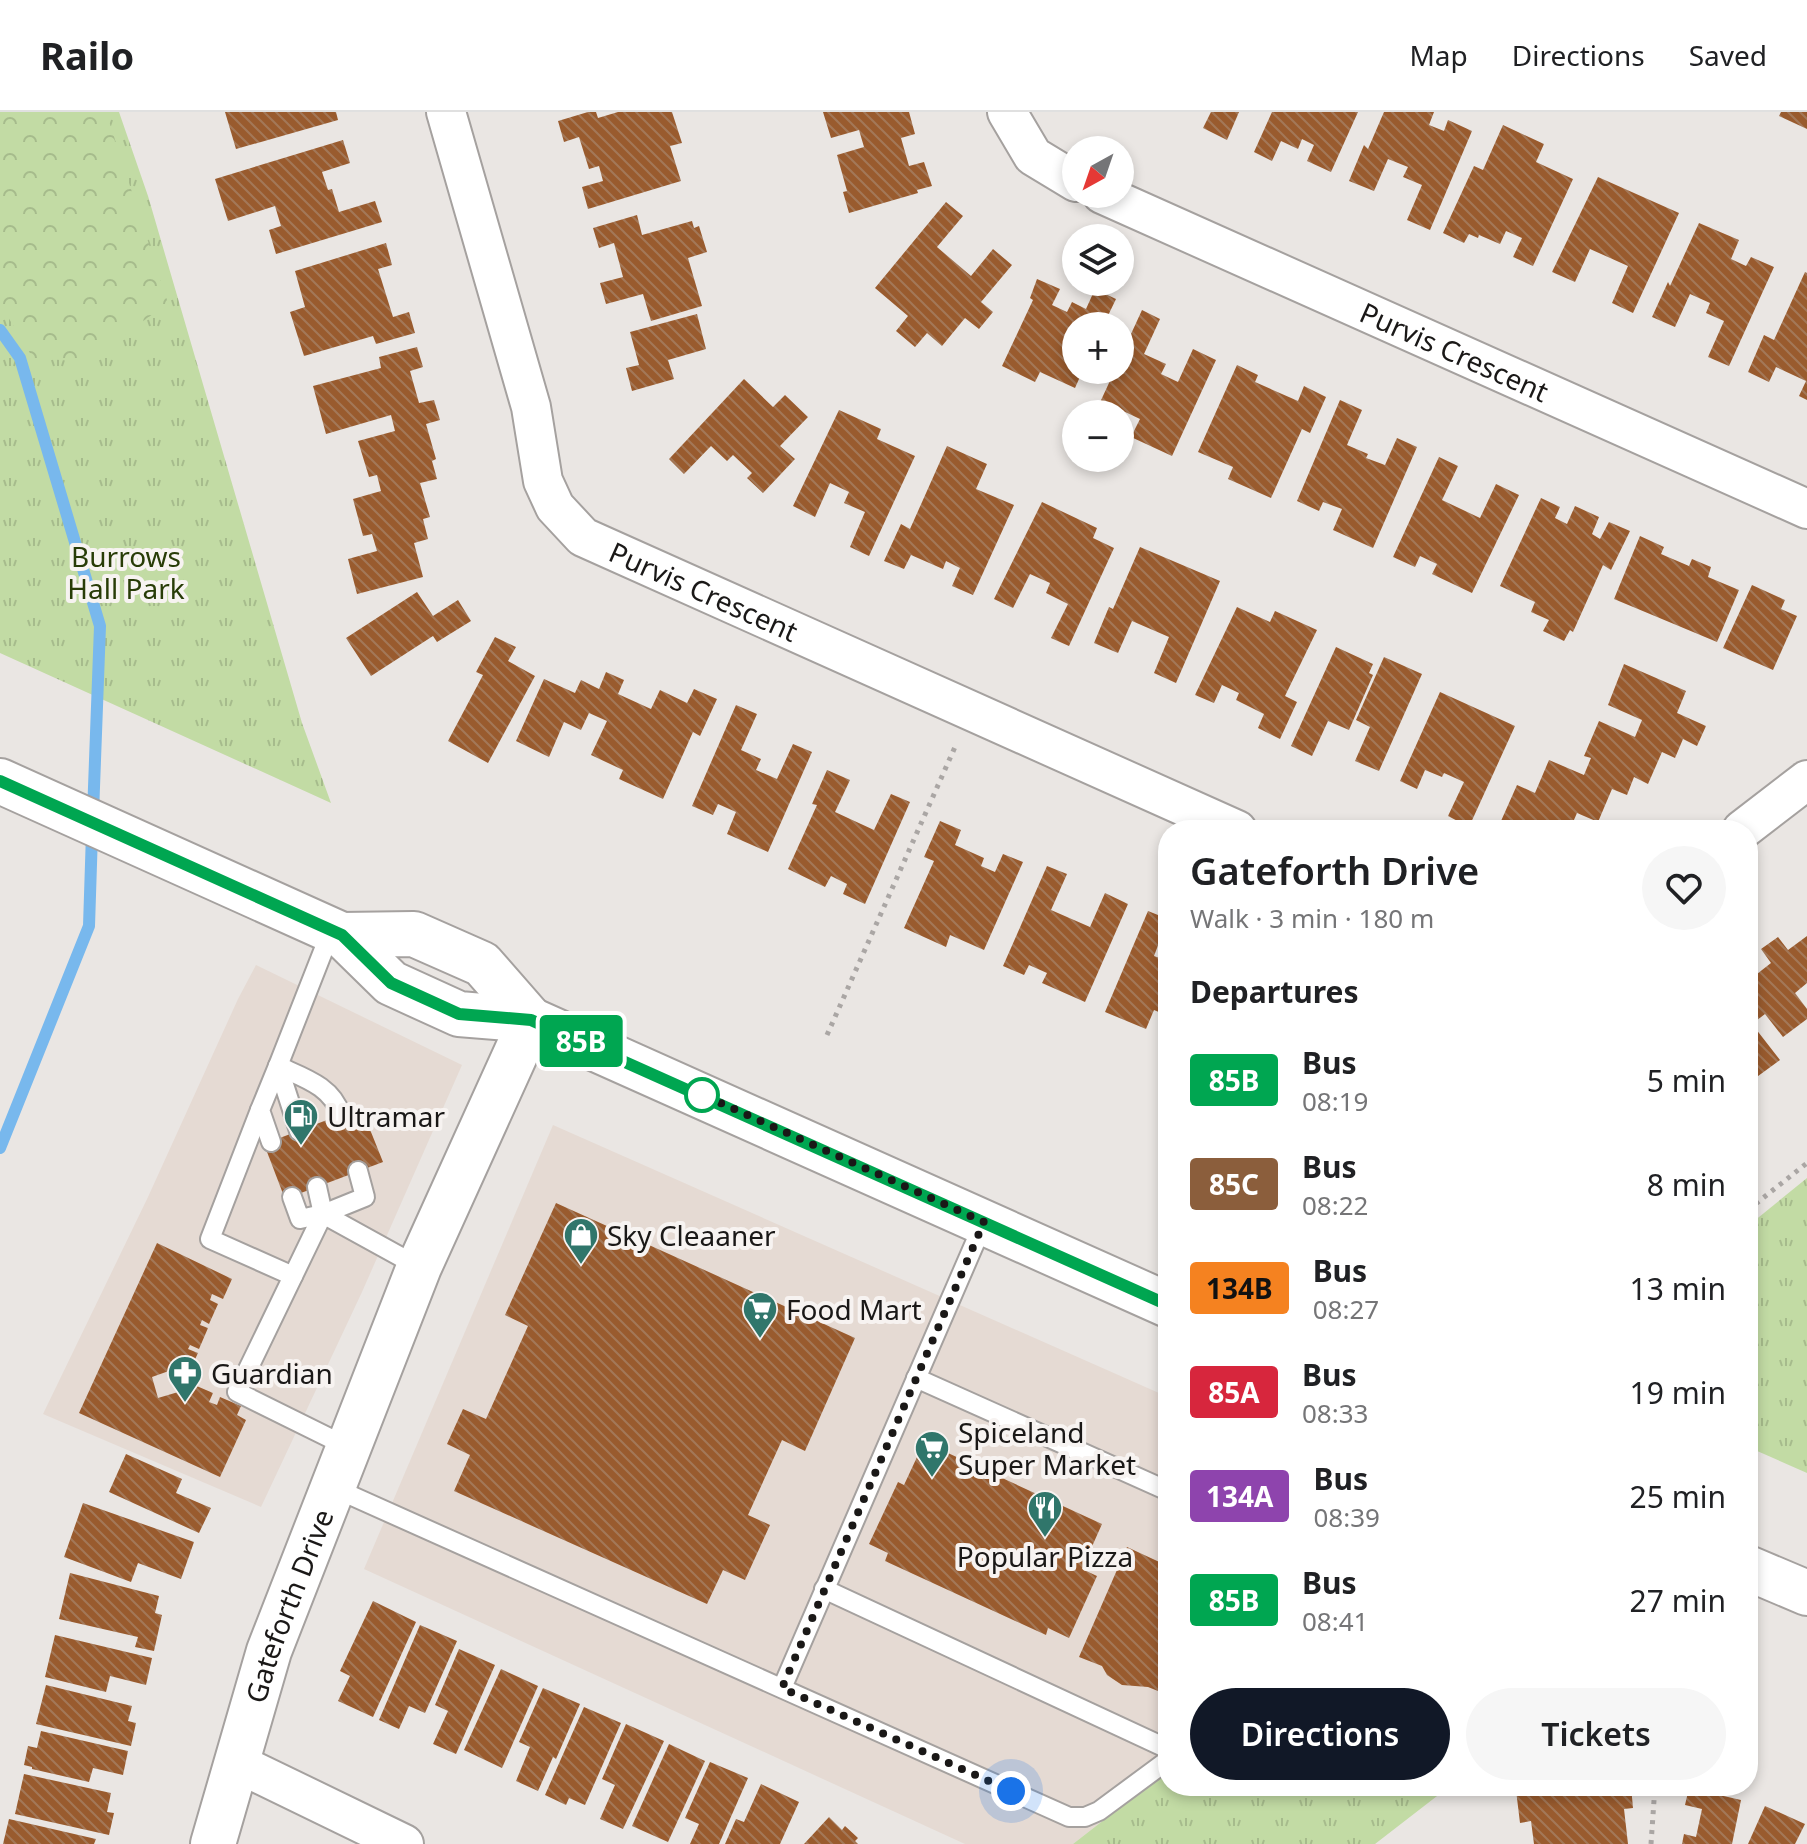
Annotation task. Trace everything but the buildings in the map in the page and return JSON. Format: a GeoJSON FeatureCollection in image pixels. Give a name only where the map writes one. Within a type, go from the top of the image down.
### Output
{"type":"FeatureCollection","features":[{"type":"Feature","properties":{"kind":"main road"},"geometry":{"type":"LineString","coordinates":[[3,782],[336,933],[414,934],[482,964],[531,1020],[1158,1300]]}},
{"type":"Feature","properties":{"kind":"main road","name":"Gateforth Drive"},"geometry":{"type":"LineString","coordinates":[[213,1844],[269,1651],[332,1487],[419,1267],[531,1020]]}},
{"type":"Feature","properties":{"kind":"main road"},"geometry":{"type":"LineString","coordinates":[[1758,1572],[1807,1593]]}},
{"type":"Feature","properties":{"kind":"street","name":"Purvis Crescent"},"geometry":{"type":"LineString","coordinates":[[446,112],[531,407],[543,481],[555,507],[583,537],[1215,820]]}},
{"type":"Feature","properties":{"kind":"street"},"geometry":{"type":"LineString","coordinates":[[1007,112],[1033,156],[1062,174]]}},
{"type":"Feature","properties":{"kind":"street","name":"Purvis Crescent"},"geometry":{"type":"LineString","coordinates":[[1133,208],[1807,509]]}},
{"type":"Feature","properties":{"kind":"street"},"geometry":{"type":"LineString","coordinates":[[1755,820],[1807,780]]}},
{"type":"Feature","properties":{"kind":"street"},"geometry":{"type":"LineString","coordinates":[[237,1763],[404,1844]]}},
{"type":"Feature","properties":{"kind":"lane"},"geometry":{"type":"LineString","coordinates":[[293,1276],[210,1239],[278,1066],[336,933]]}},
{"type":"Feature","properties":{"kind":"lane"},"geometry":{"type":"LineString","coordinates":[[278,1066],[318,1084],[336,1099],[341,1115]]}},
{"type":"Feature","properties":{"kind":"lane"},"geometry":{"type":"LineString","coordinates":[[278,1066],[299,1131]]}},
{"type":"Feature","properties":{"kind":"lane"},"geometry":{"type":"LineString","coordinates":[[260,1110],[271,1142]]}},
{"type":"Feature","properties":{"kind":"lane"},"geometry":{"type":"LineString","coordinates":[[292,1197],[300,1219],[323,1214],[365,1197],[358,1171]]}},
{"type":"Feature","properties":{"kind":"lane"},"geometry":{"type":"LineString","coordinates":[[317,1187],[323,1214],[237,1392],[348,1447]]}},
{"type":"Feature","properties":{"kind":"lane"},"geometry":{"type":"LineString","coordinates":[[323,1214],[419,1267]]}},
{"type":"Feature","properties":{"kind":"lane"},"geometry":{"type":"LineString","coordinates":[[782,1688],[984,1222]]}},
{"type":"Feature","properties":{"kind":"lane"},"geometry":{"type":"LineString","coordinates":[[916,1378],[1158,1487]]}},
{"type":"Feature","properties":{"kind":"lane"},"geometry":{"type":"LineString","coordinates":[[332,1487],[1069,1817],[1085,1817],[1099,1811],[1158,1767]]}},
{"type":"Feature","properties":{"kind":"lane"},"geometry":{"type":"LineString","coordinates":[[824,1589],[1158,1744]]}},
{"type":"Feature","properties":{"kind":"path"},"geometry":{"type":"LineString","coordinates":[[827,1035],[972,711]]}},
{"type":"Feature","properties":{"kind":"path"},"geometry":{"type":"LineString","coordinates":[[1758,1202],[1807,1163]]}},
{"type":"Feature","properties":{"kind":"path"},"geometry":{"type":"LineString","coordinates":[[1651,1844],[1654,1796]]}},
{"type":"Feature","properties":{"kind":"shaded area"},"geometry":{"type":"Polygon","coordinates":[[[256,965],[462,1065],[362,1292],[261,1507],[43,1414],[256,965]]]}},
{"type":"Feature","properties":{"kind":"shaded area"},"geometry":{"type":"Polygon","coordinates":[[[553,1125],[1158,1393],[1158,1778],[1073,1844],[965,1844],[364,1569],[553,1125]]]}},
{"type":"Feature","properties":{"kind":"green space","name":"Burrows Hall Park"},"geometry":{"type":"Polygon","coordinates":[[[0,112],[119,112],[148,196],[302,723],[331,803],[0,653],[0,112]]]}},
{"type":"Feature","properties":{"kind":"green space"},"geometry":{"type":"Polygon","coordinates":[[[0,112],[106,112],[168,303],[87,362],[33,358],[0,304],[0,112]]]}},
{"type":"Feature","properties":{"kind":"green space"},"geometry":{"type":"Polygon","coordinates":[[[1807,1178],[1807,1473],[1758,1451],[1758,1218],[1807,1178]]]}},
{"type":"Feature","properties":{"kind":"green space"},"geometry":{"type":"Polygon","coordinates":[[[1158,1778],[1158,1796],[1437,1796],[1375,1844],[1073,1844],[1158,1778]]]}},
{"type":"Feature","properties":{"kind":"waterway"},"geometry":{"type":"LineString","coordinates":[[0,330],[20,358],[100,626],[93,814]]}},
{"type":"Feature","properties":{"kind":"waterway"},"geometry":{"type":"LineString","coordinates":[[0,1148],[89,926],[92,833]]}},
{"type":"Feature","properties":{"kind":"bus line","name":"85B"},"geometry":{"type":"LineString","coordinates":[[0,781],[342,935],[391,983],[459,1014],[531,1020],[585,1042],[1158,1300]]}},
{"type":"Feature","properties":{"kind":"place","name":"Ultramar"},"geometry":{"type":"Point","coordinates":[301,1147]}},
{"type":"Feature","properties":{"kind":"place","name":"Sky Cleaaner"},"geometry":{"type":"Point","coordinates":[581,1266]}},
{"type":"Feature","properties":{"kind":"place","name":"Food Mart"},"geometry":{"type":"Point","coordinates":[760,1340]}},
{"type":"Feature","properties":{"kind":"place","name":"Guardian"},"geometry":{"type":"Point","coordinates":[185,1404]}},
{"type":"Feature","properties":{"kind":"place","name":"Spiceland Super Market"},"geometry":{"type":"Point","coordinates":[932,1479]}},
{"type":"Feature","properties":{"kind":"place","name":"Popular Pizza"},"geometry":{"type":"Point","coordinates":[1045,1539]}},
{"type":"Feature","properties":{"kind":"route"},"geometry":{"type":"LineString","coordinates":[[702,1095],[692,1090],[984,1222],[782,1688],[1011,1791]]}}]}
